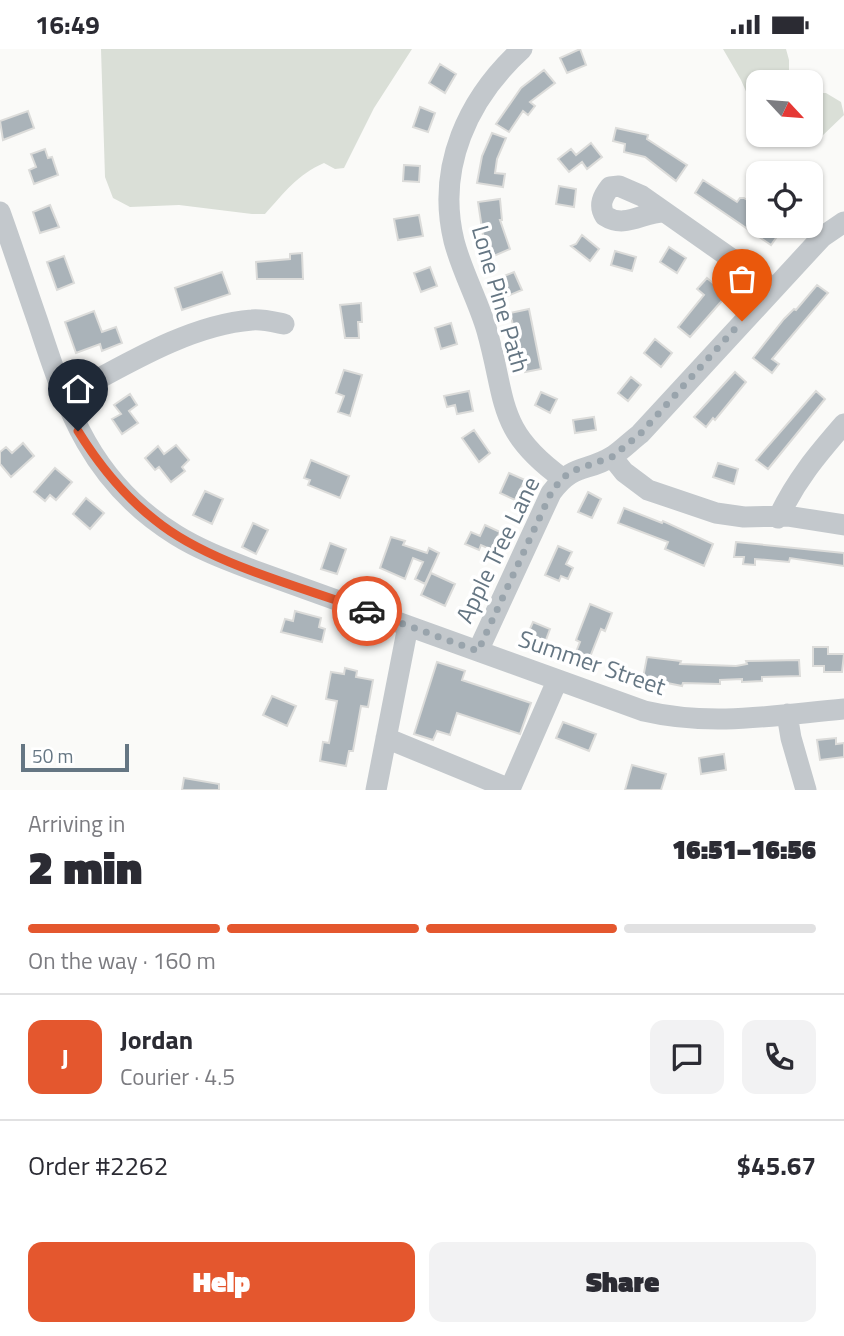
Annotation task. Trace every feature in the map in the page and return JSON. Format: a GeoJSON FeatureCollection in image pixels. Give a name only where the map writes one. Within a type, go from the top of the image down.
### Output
{"type":"FeatureCollection","features":[{"type":"Feature","properties":{"kind":"street","name":"Lone Pine Path"},"geometry":{"type":"LineString","coordinates":[[522,49],[495,76],[467,118],[452,164],[450,215],[454,241],[490,342],[501,401],[510,424],[534,457],[562,478]]}},
{"type":"Feature","properties":{"kind":"street","name":"Summer Street"},"geometry":{"type":"LineString","coordinates":[[0,212],[63,398],[78,431],[114,482],[136,504],[176,535],[235,563],[645,711],[678,718],[713,720],[844,709]]}},
{"type":"Feature","properties":{"kind":"street"},"geometry":{"type":"LineString","coordinates":[[664,212],[772,288]]}},
{"type":"Feature","properties":{"kind":"street","name":"Apple Tree Lane"},"geometry":{"type":"LineString","coordinates":[[478,651],[551,493],[562,478],[575,470],[612,457],[640,434],[772,288],[822,237],[844,222]]}},
{"type":"Feature","properties":{"kind":"street"},"geometry":{"type":"LineString","coordinates":[[63,398],[180,339],[231,323],[255,320],[284,324]]}},
{"type":"Feature","properties":{"kind":"street"},"geometry":{"type":"LineString","coordinates":[[778,518],[793,487],[811,460],[844,424]]}},
{"type":"Feature","properties":{"kind":"street"},"geometry":{"type":"LineString","coordinates":[[612,457],[624,472],[648,490],[716,513],[778,518],[787,516],[844,525]]}},
{"type":"Feature","properties":{"kind":"street"},"geometry":{"type":"LineString","coordinates":[[376,790],[408,625]]}},
{"type":"Feature","properties":{"kind":"street"},"geometry":{"type":"LineString","coordinates":[[386,738],[510,789],[557,681]]}},
{"type":"Feature","properties":{"kind":"street"},"geometry":{"type":"LineString","coordinates":[[786,715],[806,790]]}},
{"type":"Feature","properties":{"kind":"shaded area"},"geometry":{"type":"Polygon","coordinates":[[[101,49],[412,49],[374,108],[344,168],[335,169],[324,163],[315,167],[292,185],[265,214],[252,214],[179,205],[130,207],[113,198],[105,177],[101,49]]]}},
{"type":"Feature","properties":{"kind":"shaded area"},"geometry":{"type":"Polygon","coordinates":[[[723,49],[786,49],[789,70],[746,70],[746,91],[723,49]]]}},
{"type":"Feature","properties":{"kind":"shaded area"},"geometry":{"type":"Polygon","coordinates":[[[823,93],[841,102],[844,115],[823,135],[823,93]]]}},
{"type":"Feature","properties":{"kind":"building"},"geometry":{"type":"Polygon","coordinates":[[[580,49],[586,65],[567,73],[560,58],[580,49]]]}},
{"type":"Feature","properties":{"kind":"building"},"geometry":{"type":"Polygon","coordinates":[[[440,64],[456,74],[445,93],[429,83],[440,64]]]}},
{"type":"Feature","properties":{"kind":"building"},"geometry":{"type":"Polygon","coordinates":[[[544,70],[555,83],[530,102],[535,106],[528,115],[523,111],[509,132],[496,124],[521,88],[544,70]]]}},
{"type":"Feature","properties":{"kind":"building"},"geometry":{"type":"Polygon","coordinates":[[[420,107],[435,113],[428,132],[413,127],[420,107]]]}},
{"type":"Feature","properties":{"kind":"building"},"geometry":{"type":"Polygon","coordinates":[[[28,111],[34,128],[3,140],[0,121],[28,111]]]}},
{"type":"Feature","properties":{"kind":"building"},"geometry":{"type":"Polygon","coordinates":[[[616,128],[648,135],[647,139],[687,165],[676,181],[645,157],[624,152],[625,144],[613,141],[616,128]]]}},
{"type":"Feature","properties":{"kind":"building"},"geometry":{"type":"Polygon","coordinates":[[[492,133],[506,138],[497,159],[495,173],[505,174],[503,187],[477,183],[482,156],[492,133]]]}},
{"type":"Feature","properties":{"kind":"building"},"geometry":{"type":"Polygon","coordinates":[[[591,143],[602,157],[587,169],[582,162],[569,172],[558,159],[571,149],[576,155],[591,143]]]}},
{"type":"Feature","properties":{"kind":"building"},"geometry":{"type":"Polygon","coordinates":[[[45,149],[48,158],[52,157],[58,175],[34,184],[29,170],[36,167],[31,154],[45,149]]]}},
{"type":"Feature","properties":{"kind":"building"},"geometry":{"type":"Polygon","coordinates":[[[404,165],[420,166],[419,182],[403,181],[404,165]]]}},
{"type":"Feature","properties":{"kind":"building"},"geometry":{"type":"Polygon","coordinates":[[[703,180],[737,202],[740,198],[746,199],[746,228],[695,193],[703,180]]]}},
{"type":"Feature","properties":{"kind":"building"},"geometry":{"type":"Polygon","coordinates":[[[559,186],[576,189],[574,207],[556,204],[559,186]]]}},
{"type":"Feature","properties":{"kind":"building"},"geometry":{"type":"Polygon","coordinates":[[[500,199],[500,220],[510,249],[489,258],[478,202],[500,199]]]}},
{"type":"Feature","properties":{"kind":"building"},"geometry":{"type":"Polygon","coordinates":[[[50,205],[59,227],[40,233],[33,212],[50,205]]]}},
{"type":"Feature","properties":{"kind":"building"},"geometry":{"type":"Polygon","coordinates":[[[419,215],[423,236],[398,240],[394,219],[419,215]]]}},
{"type":"Feature","properties":{"kind":"building"},"geometry":{"type":"Polygon","coordinates":[[[582,235],[599,249],[590,261],[571,246],[576,244],[582,235]]]}},
{"type":"Feature","properties":{"kind":"building"},"geometry":{"type":"Polygon","coordinates":[[[761,238],[776,238],[771,245],[761,238]]]}},
{"type":"Feature","properties":{"kind":"building"},"geometry":{"type":"Polygon","coordinates":[[[669,247],[686,258],[677,273],[660,262],[669,247]]]}},
{"type":"Feature","properties":{"kind":"building"},"geometry":{"type":"Polygon","coordinates":[[[615,251],[636,257],[632,271],[611,265],[615,251]]]}},
{"type":"Feature","properties":{"kind":"building"},"geometry":{"type":"Polygon","coordinates":[[[302,253],[303,279],[257,279],[256,262],[290,259],[290,254],[302,253]]]}},
{"type":"Feature","properties":{"kind":"building"},"geometry":{"type":"Polygon","coordinates":[[[64,256],[74,283],[57,290],[47,262],[64,256]]]}},
{"type":"Feature","properties":{"kind":"building"},"geometry":{"type":"Polygon","coordinates":[[[430,267],[437,286],[421,292],[414,273],[430,267]]]}},
{"type":"Feature","properties":{"kind":"building"},"geometry":{"type":"Polygon","coordinates":[[[222,272],[230,294],[182,310],[175,288],[222,272]]]}},
{"type":"Feature","properties":{"kind":"building"},"geometry":{"type":"Polygon","coordinates":[[[514,272],[522,290],[505,297],[497,279],[514,272]]]}},
{"type":"Feature","properties":{"kind":"building"},"geometry":{"type":"Polygon","coordinates":[[[707,278],[727,295],[690,337],[678,327],[704,295],[697,289],[707,278]]]}},
{"type":"Feature","properties":{"kind":"building"},"geometry":{"type":"Polygon","coordinates":[[[817,285],[828,293],[772,359],[779,364],[772,373],[753,358],[784,319],[796,310],[817,285]]]}},
{"type":"Feature","properties":{"kind":"building"},"geometry":{"type":"Polygon","coordinates":[[[361,303],[359,338],[345,338],[340,305],[361,303]]]}},
{"type":"Feature","properties":{"kind":"building"},"geometry":{"type":"Polygon","coordinates":[[[529,309],[541,369],[525,372],[510,313],[529,309]]]}},
{"type":"Feature","properties":{"kind":"building"},"geometry":{"type":"Polygon","coordinates":[[[94,311],[102,332],[116,327],[122,343],[102,351],[100,344],[76,353],[65,322],[94,311]]]}},
{"type":"Feature","properties":{"kind":"building"},"geometry":{"type":"Polygon","coordinates":[[[451,323],[457,344],[441,349],[435,328],[451,323]]]}},
{"type":"Feature","properties":{"kind":"building"},"geometry":{"type":"Polygon","coordinates":[[[655,339],[672,353],[661,367],[644,353],[655,339]]]}},
{"type":"Feature","properties":{"kind":"building"},"geometry":{"type":"Polygon","coordinates":[[[344,370],[362,375],[350,416],[338,412],[344,396],[336,393],[344,370]]]}},
{"type":"Feature","properties":{"kind":"building"},"geometry":{"type":"Polygon","coordinates":[[[735,372],[746,382],[706,427],[694,417],[735,372]]]}},
{"type":"Feature","properties":{"kind":"building"},"geometry":{"type":"Polygon","coordinates":[[[631,377],[641,385],[628,401],[618,393],[631,377]]]}},
{"type":"Feature","properties":{"kind":"building"},"geometry":{"type":"Polygon","coordinates":[[[469,391],[473,411],[457,414],[455,405],[447,407],[444,396],[469,391]]]}},
{"type":"Feature","properties":{"kind":"building"},"geometry":{"type":"Polygon","coordinates":[[[816,391],[825,399],[768,469],[756,460],[816,391]]]}},
{"type":"Feature","properties":{"kind":"building"},"geometry":{"type":"Polygon","coordinates":[[[541,392],[557,399],[550,413],[535,405],[541,392]]]}},
{"type":"Feature","properties":{"kind":"building"},"geometry":{"type":"Polygon","coordinates":[[[130,394],[137,405],[129,411],[138,423],[122,434],[112,419],[121,414],[114,405],[130,394]]]}},
{"type":"Feature","properties":{"kind":"building"},"geometry":{"type":"Polygon","coordinates":[[[594,417],[596,430],[575,433],[573,420],[594,417]]]}},
{"type":"Feature","properties":{"kind":"building"},"geometry":{"type":"Polygon","coordinates":[[[474,430],[490,453],[479,462],[462,438],[474,430]]]}},
{"type":"Feature","properties":{"kind":"building"},"geometry":{"type":"Polygon","coordinates":[[[23,443],[34,456],[11,477],[0,464],[0,452],[6,447],[12,453],[23,443]]]}},
{"type":"Feature","properties":{"kind":"building"},"geometry":{"type":"Polygon","coordinates":[[[176,445],[189,460],[182,467],[185,471],[171,482],[159,467],[155,470],[145,458],[158,446],[164,454],[176,445]]]}},
{"type":"Feature","properties":{"kind":"building"},"geometry":{"type":"Polygon","coordinates":[[[311,460],[349,476],[340,498],[308,485],[310,480],[304,478],[311,460]]]}},
{"type":"Feature","properties":{"kind":"building"},"geometry":{"type":"Polygon","coordinates":[[[718,463],[738,469],[734,484],[713,477],[718,463]]]}},
{"type":"Feature","properties":{"kind":"building"},"geometry":{"type":"Polygon","coordinates":[[[55,468],[72,482],[56,500],[50,495],[45,501],[34,492],[55,468]]]}},
{"type":"Feature","properties":{"kind":"building"},"geometry":{"type":"Polygon","coordinates":[[[509,473],[525,480],[515,500],[500,493],[509,473]]]}},
{"type":"Feature","properties":{"kind":"building"},"geometry":{"type":"Polygon","coordinates":[[[205,491],[223,499],[212,524],[193,515],[205,491]]]}},
{"type":"Feature","properties":{"kind":"building"},"geometry":{"type":"Polygon","coordinates":[[[588,492],[601,499],[592,518],[578,512],[588,492]]]}},
{"type":"Feature","properties":{"kind":"building"},"geometry":{"type":"Polygon","coordinates":[[[86,498],[104,513],[90,529],[73,514],[86,498]]]}},
{"type":"Feature","properties":{"kind":"building"},"geometry":{"type":"Polygon","coordinates":[[[624,508],[662,523],[663,521],[713,544],[704,566],[665,549],[668,542],[618,523],[624,508]]]}},
{"type":"Feature","properties":{"kind":"building"},"geometry":{"type":"Polygon","coordinates":[[[253,523],[268,530],[256,554],[242,547],[253,523]]]}},
{"type":"Feature","properties":{"kind":"building"},"geometry":{"type":"Polygon","coordinates":[[[485,525],[500,532],[492,550],[481,545],[479,550],[465,544],[471,532],[480,536],[485,525]]]}},
{"type":"Feature","properties":{"kind":"building"},"geometry":{"type":"Polygon","coordinates":[[[391,537],[405,541],[403,545],[427,553],[429,548],[439,553],[425,584],[415,579],[423,562],[413,558],[405,579],[380,568],[391,537]]]}},
{"type":"Feature","properties":{"kind":"building"},"geometry":{"type":"Polygon","coordinates":[[[736,542],[844,553],[844,566],[790,558],[789,562],[755,559],[755,565],[743,564],[744,557],[734,557],[736,542]]]}},
{"type":"Feature","properties":{"kind":"building"},"geometry":{"type":"Polygon","coordinates":[[[330,543],[346,549],[337,574],[321,569],[330,543]]]}},
{"type":"Feature","properties":{"kind":"building"},"geometry":{"type":"Polygon","coordinates":[[[558,546],[572,552],[566,564],[573,568],[568,579],[561,576],[559,581],[545,575],[558,546]]]}},
{"type":"Feature","properties":{"kind":"building"},"geometry":{"type":"Polygon","coordinates":[[[431,573],[455,584],[445,606],[421,595],[431,573]]]}},
{"type":"Feature","properties":{"kind":"building"},"geometry":{"type":"Polygon","coordinates":[[[590,604],[612,613],[605,631],[601,629],[590,657],[576,652],[580,642],[576,640],[590,604]]]}},
{"type":"Feature","properties":{"kind":"building"},"geometry":{"type":"Polygon","coordinates":[[[295,611],[321,618],[319,627],[325,629],[322,642],[281,632],[285,619],[293,621],[295,611]]]}},
{"type":"Feature","properties":{"kind":"building"},"geometry":{"type":"Polygon","coordinates":[[[533,622],[550,629],[544,645],[526,638],[533,622]]]}},
{"type":"Feature","properties":{"kind":"building"},"geometry":{"type":"Polygon","coordinates":[[[813,647],[828,647],[828,654],[844,654],[842,672],[824,672],[824,666],[813,666],[813,647]]]}},
{"type":"Feature","properties":{"kind":"building"},"geometry":{"type":"Polygon","coordinates":[[[647,657],[681,661],[680,664],[736,666],[747,664],[746,661],[799,660],[800,676],[762,677],[762,681],[742,682],[742,679],[720,680],[720,684],[683,683],[682,686],[643,678],[647,657]]]}},
{"type":"Feature","properties":{"kind":"building"},"geometry":{"type":"Polygon","coordinates":[[[437,662],[465,671],[462,680],[531,703],[520,734],[457,713],[450,735],[437,731],[433,740],[414,734],[437,662]]]}},
{"type":"Feature","properties":{"kind":"building"},"geometry":{"type":"Polygon","coordinates":[[[345,668],[357,671],[356,677],[373,680],[368,707],[361,706],[353,751],[349,751],[346,766],[320,761],[323,742],[329,743],[337,701],[326,699],[331,672],[344,674],[345,668]]]}},
{"type":"Feature","properties":{"kind":"building"},"geometry":{"type":"Polygon","coordinates":[[[272,696],[296,706],[287,726],[263,715],[272,696]]]}},
{"type":"Feature","properties":{"kind":"building"},"geometry":{"type":"Polygon","coordinates":[[[563,722],[596,734],[589,751],[556,738],[563,722]]]}},
{"type":"Feature","properties":{"kind":"building"},"geometry":{"type":"Polygon","coordinates":[[[836,738],[836,744],[844,743],[844,757],[820,760],[817,740],[836,738]]]}},
{"type":"Feature","properties":{"kind":"building"},"geometry":{"type":"Polygon","coordinates":[[[724,754],[726,770],[701,774],[699,758],[724,754]]]}},
{"type":"Feature","properties":{"kind":"building"},"geometry":{"type":"Polygon","coordinates":[[[632,765],[666,774],[661,790],[625,790],[632,765]]]}},
{"type":"Feature","properties":{"kind":"building"},"geometry":{"type":"Polygon","coordinates":[[[184,778],[219,784],[219,790],[182,790],[184,778]]]}},
{"type":"Feature","properties":{"kind":"way so far"},"geometry":{"type":"LineString","coordinates":[[367,611],[478,651],[551,493],[562,478],[575,470],[612,457],[640,434],[742,321]]}},
{"type":"Feature","properties":{"kind":"route"},"geometry":{"type":"LineString","coordinates":[[78,431],[114,482],[136,504],[176,535],[253,570],[367,611]]}}]}
